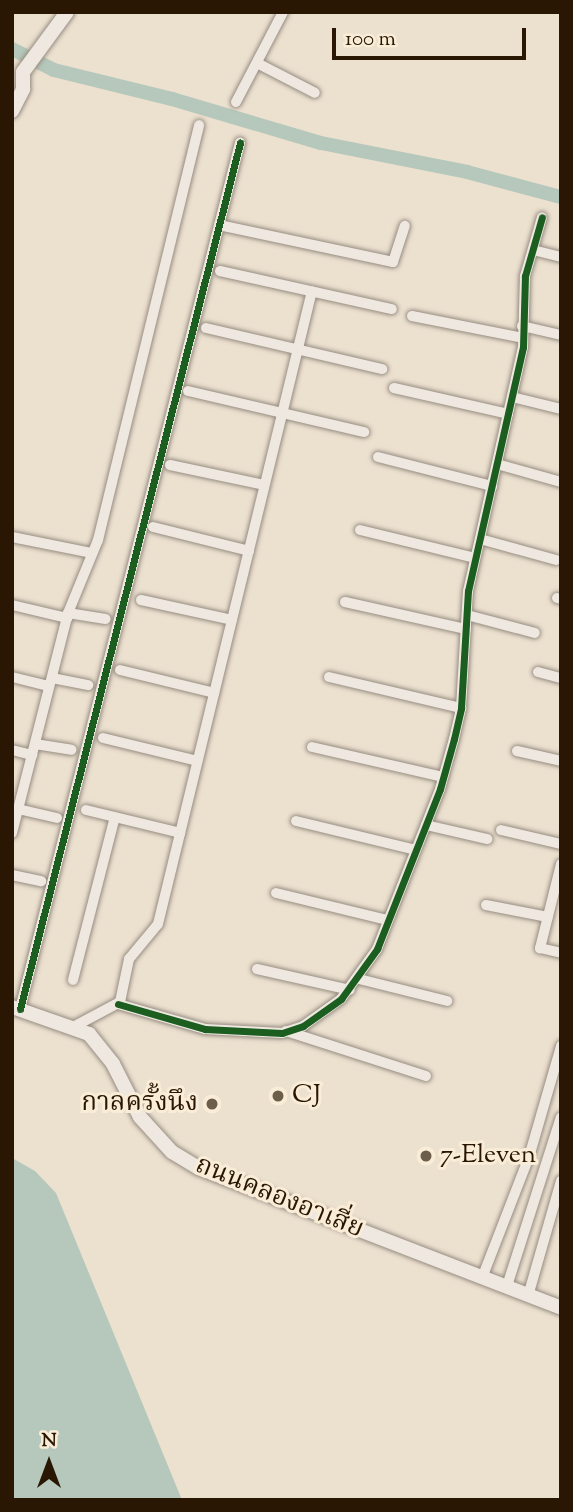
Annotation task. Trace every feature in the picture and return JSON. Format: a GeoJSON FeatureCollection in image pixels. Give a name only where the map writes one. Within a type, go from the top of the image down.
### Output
{"type":"FeatureCollection","features":[{"type":"Feature","properties":{"kind":"street"},"geometry":{"type":"LineString","coordinates":[[12,111],[23,89],[23,72],[67,12]]}},
{"type":"Feature","properties":{"kind":"street"},"geometry":{"type":"LineString","coordinates":[[236,102],[283,12]]}},
{"type":"Feature","properties":{"kind":"street"},"geometry":{"type":"LineString","coordinates":[[257,63],[314,93]]}},
{"type":"Feature","properties":{"kind":"street"},"geometry":{"type":"LineString","coordinates":[[12,833],[68,615],[92,553],[199,125]]}},
{"type":"Feature","properties":{"kind":"street"},"geometry":{"type":"LineString","coordinates":[[16,1008],[240,143]]}},
{"type":"Feature","properties":{"kind":"street"},"geometry":{"type":"LineString","coordinates":[[286,1031],[321,1014],[359,979],[388,920],[443,777],[461,708],[467,615],[475,558],[512,397],[522,332],[525,276],[542,218]]}},
{"type":"Feature","properties":{"kind":"street"},"geometry":{"type":"LineString","coordinates":[[219,225],[393,262],[405,226]]}},
{"type":"Feature","properties":{"kind":"street"},"geometry":{"type":"LineString","coordinates":[[533,250],[561,257]]}},
{"type":"Feature","properties":{"kind":"street"},"geometry":{"type":"LineString","coordinates":[[220,271],[391,309]]}},
{"type":"Feature","properties":{"kind":"street"},"geometry":{"type":"LineString","coordinates":[[75,1026],[118,1004],[125,993],[129,959],[158,924],[312,291]]}},
{"type":"Feature","properties":{"kind":"street"},"geometry":{"type":"LineString","coordinates":[[412,316],[561,335]]}},
{"type":"Feature","properties":{"kind":"street"},"geometry":{"type":"LineString","coordinates":[[206,328],[382,369]]}},
{"type":"Feature","properties":{"kind":"street"},"geometry":{"type":"LineString","coordinates":[[394,388],[508,414]]}},
{"type":"Feature","properties":{"kind":"street"},"geometry":{"type":"LineString","coordinates":[[188,391],[364,432]]}},
{"type":"Feature","properties":{"kind":"street"},"geometry":{"type":"LineString","coordinates":[[512,397],[561,409]]}},
{"type":"Feature","properties":{"kind":"street"},"geometry":{"type":"LineString","coordinates":[[378,457],[492,486]]}},
{"type":"Feature","properties":{"kind":"street"},"geometry":{"type":"LineString","coordinates":[[497,464],[561,482]]}},
{"type":"Feature","properties":{"kind":"street"},"geometry":{"type":"LineString","coordinates":[[170,465],[264,485]]}},
{"type":"Feature","properties":{"kind":"street"},"geometry":{"type":"LineString","coordinates":[[153,527],[248,551]]}},
{"type":"Feature","properties":{"kind":"street"},"geometry":{"type":"LineString","coordinates":[[360,530],[475,558]]}},
{"type":"Feature","properties":{"kind":"street"},"geometry":{"type":"LineString","coordinates":[[12,537],[92,553]]}},
{"type":"Feature","properties":{"kind":"street"},"geometry":{"type":"LineString","coordinates":[[480,539],[556,560]]}},
{"type":"Feature","properties":{"kind":"street"},"geometry":{"type":"LineString","coordinates":[[141,600],[232,620]]}},
{"type":"Feature","properties":{"kind":"street"},"geometry":{"type":"LineString","coordinates":[[345,602],[466,629]]}},
{"type":"Feature","properties":{"kind":"street"},"geometry":{"type":"LineString","coordinates":[[12,605],[106,619]]}},
{"type":"Feature","properties":{"kind":"street"},"geometry":{"type":"LineString","coordinates":[[467,615],[535,633]]}},
{"type":"Feature","properties":{"kind":"street"},"geometry":{"type":"LineString","coordinates":[[120,670],[214,693]]}},
{"type":"Feature","properties":{"kind":"street"},"geometry":{"type":"LineString","coordinates":[[538,672],[561,678]]}},
{"type":"Feature","properties":{"kind":"street"},"geometry":{"type":"LineString","coordinates":[[12,677],[88,685]]}},
{"type":"Feature","properties":{"kind":"street"},"geometry":{"type":"LineString","coordinates":[[329,677],[461,708]]}},
{"type":"Feature","properties":{"kind":"street"},"geometry":{"type":"LineString","coordinates":[[103,738],[197,761]]}},
{"type":"Feature","properties":{"kind":"street"},"geometry":{"type":"LineString","coordinates":[[312,747],[443,777]]}},
{"type":"Feature","properties":{"kind":"street"},"geometry":{"type":"LineString","coordinates":[[12,750],[72,750]]}},
{"type":"Feature","properties":{"kind":"street"},"geometry":{"type":"LineString","coordinates":[[517,751],[561,761]]}},
{"type":"Feature","properties":{"kind":"street"},"geometry":{"type":"LineString","coordinates":[[86,810],[180,834]]}},
{"type":"Feature","properties":{"kind":"street"},"geometry":{"type":"LineString","coordinates":[[16,815],[57,818]]}},
{"type":"Feature","properties":{"kind":"street"},"geometry":{"type":"LineString","coordinates":[[73,980],[115,817]]}},
{"type":"Feature","properties":{"kind":"street"},"geometry":{"type":"LineString","coordinates":[[296,821],[416,850]]}},
{"type":"Feature","properties":{"kind":"street"},"geometry":{"type":"LineString","coordinates":[[426,825],[487,839]]}},
{"type":"Feature","properties":{"kind":"street"},"geometry":{"type":"LineString","coordinates":[[501,830],[561,844]]}},
{"type":"Feature","properties":{"kind":"street"},"geometry":{"type":"LineString","coordinates":[[561,864],[540,948],[561,953]]}},
{"type":"Feature","properties":{"kind":"street"},"geometry":{"type":"LineString","coordinates":[[12,875],[41,881]]}},
{"type":"Feature","properties":{"kind":"street"},"geometry":{"type":"LineString","coordinates":[[275,893],[388,920]]}},
{"type":"Feature","properties":{"kind":"street"},"geometry":{"type":"LineString","coordinates":[[486,905],[548,917]]}},
{"type":"Feature","properties":{"kind":"street"},"geometry":{"type":"LineString","coordinates":[[257,969],[349,990]]}},
{"type":"Feature","properties":{"kind":"street"},"geometry":{"type":"LineString","coordinates":[[359,979],[447,1001]]}},
{"type":"Feature","properties":{"kind":"street"},"geometry":{"type":"LineString","coordinates":[[118,1004],[205,1029],[240,1034],[286,1031],[426,1076]]}},
{"type":"Feature","properties":{"kind":"street","name":"ถนนคลองอาเสี่ย"},"geometry":{"type":"LineString","coordinates":[[16,1008],[75,1026],[101,1045],[140,1117],[181,1157],[199,1168],[561,1308]]}},
{"type":"Feature","properties":{"kind":"street"},"geometry":{"type":"LineString","coordinates":[[482,1278],[529,1157],[561,1046]]}},
{"type":"Feature","properties":{"kind":"street"},"geometry":{"type":"LineString","coordinates":[[507,1286],[561,1117]]}},
{"type":"Feature","properties":{"kind":"street"},"geometry":{"type":"LineString","coordinates":[[528,1296],[561,1181]]}},
{"type":"Feature","properties":{"kind":"shaded area"},"geometry":{"type":"Polygon","coordinates":[[[12,1158],[35,1171],[56,1193],[182,1500],[12,1500],[12,1158]]]}},
{"type":"Feature","properties":{"kind":"waterway"},"geometry":{"type":"LineString","coordinates":[[12,49],[54,70],[172,99],[321,143],[467,172],[561,197]]}},
{"type":"Feature","properties":{"kind":"cycle path"},"geometry":{"type":"LineString","coordinates":[[20,1009],[240,143]]}},
{"type":"Feature","properties":{"kind":"cycle path"},"geometry":{"type":"LineString","coordinates":[[118,1004],[205,1029],[282,1033],[303,1026],[341,999],[377,949],[440,789],[461,708],[468,591],[523,347],[525,276],[542,217]]}},
{"type":"Feature","properties":{"kind":"place","name":"CJ"},"geometry":{"type":"Point","coordinates":[278,1096]}},
{"type":"Feature","properties":{"kind":"place","name":"กาลครั้งนึง"},"geometry":{"type":"Point","coordinates":[212,1104]}},
{"type":"Feature","properties":{"kind":"place","name":"7-Eleven"},"geometry":{"type":"Point","coordinates":[426,1156]}}]}
